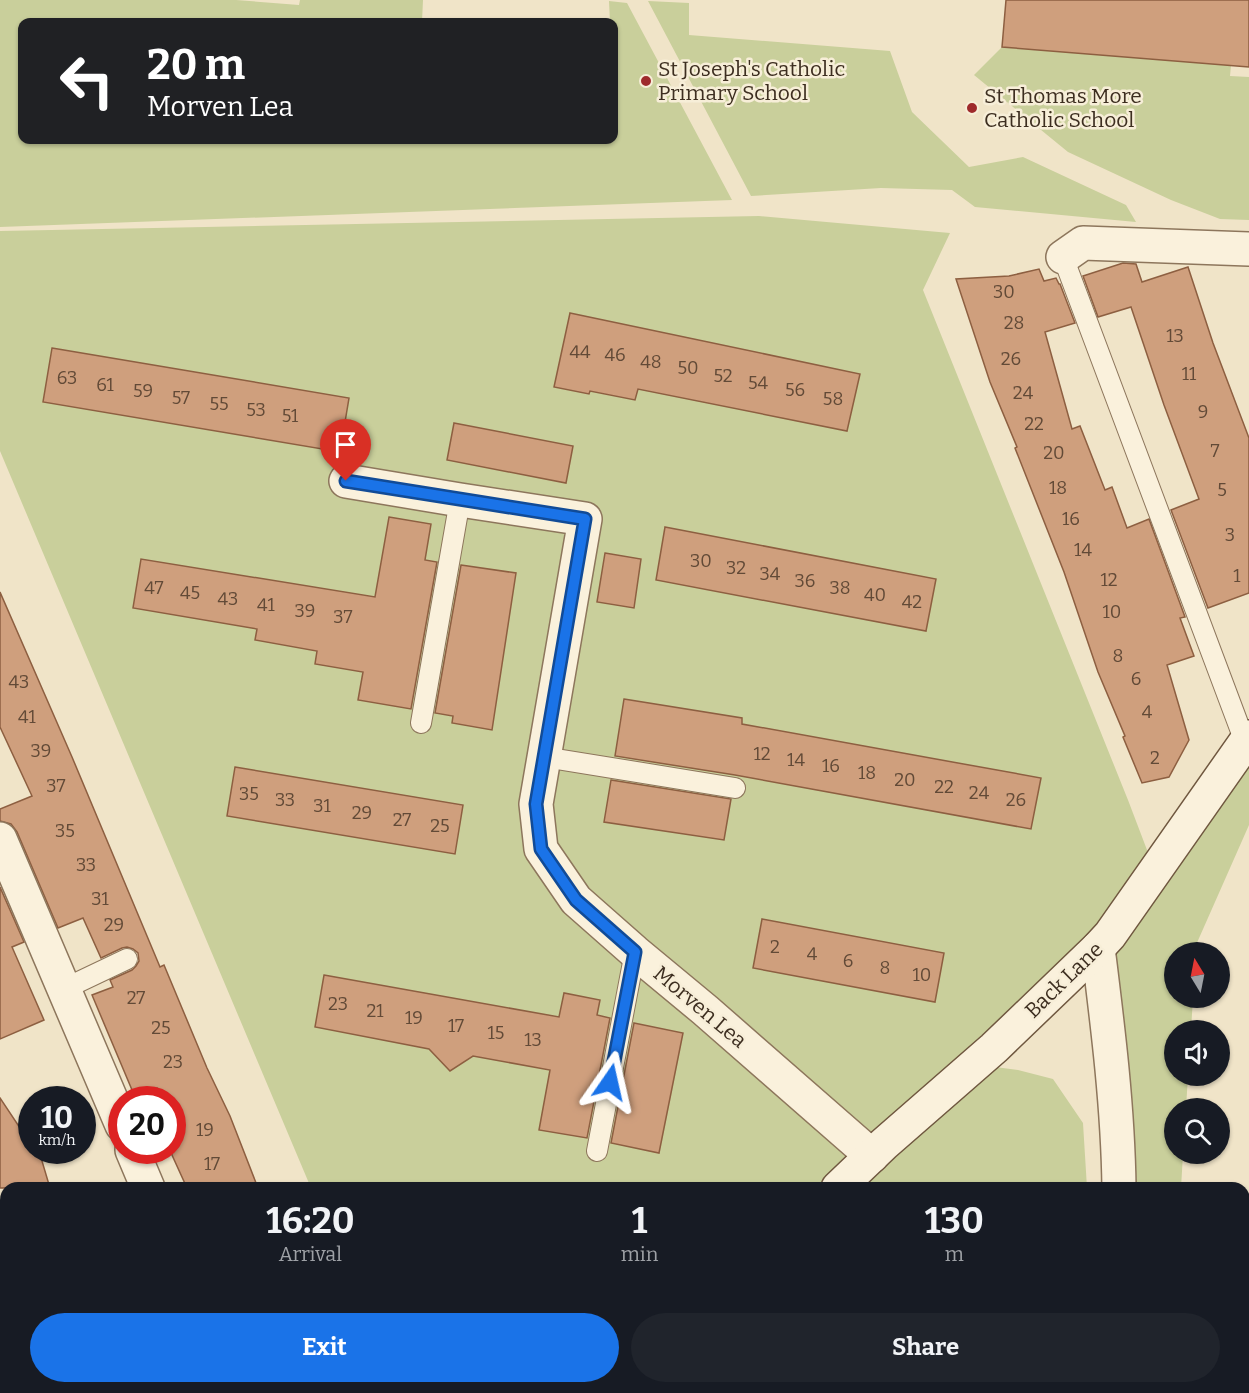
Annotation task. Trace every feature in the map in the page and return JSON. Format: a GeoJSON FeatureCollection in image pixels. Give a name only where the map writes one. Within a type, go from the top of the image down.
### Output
{"type":"FeatureCollection","features":[{"type":"Feature","properties":{"kind":"street"},"geometry":{"type":"LineString","coordinates":[[1063,257],[1083,243],[1249,249]]}},
{"type":"Feature","properties":{"kind":"street","name":"Morven Lea"},"geometry":{"type":"LineString","coordinates":[[346,481],[585,519],[536,804],[541,849],[576,900],[872,1156]]}},
{"type":"Feature","properties":{"kind":"street","name":"Back Lane"},"geometry":{"type":"LineString","coordinates":[[844,1182],[994,1048],[1110,935],[1247,739]]}},
{"type":"Feature","properties":{"kind":"street"},"geometry":{"type":"LineString","coordinates":[[0,839],[108,1092]]}},
{"type":"Feature","properties":{"kind":"street"},"geometry":{"type":"LineString","coordinates":[[1098,948],[1109,1038],[1119,1182]]}},
{"type":"Feature","properties":{"kind":"street"},"geometry":{"type":"LineString","coordinates":[[138,1164],[145,1182]]}},
{"type":"Feature","properties":{"kind":"lane"},"geometry":{"type":"LineString","coordinates":[[1063,257],[1247,739]]}},
{"type":"Feature","properties":{"kind":"lane"},"geometry":{"type":"LineString","coordinates":[[421,723],[460,500]]}},
{"type":"Feature","properties":{"kind":"lane"},"geometry":{"type":"LineString","coordinates":[[544,757],[735,788]]}},
{"type":"Feature","properties":{"kind":"lane"},"geometry":{"type":"LineString","coordinates":[[597,1150],[635,952]]}},
{"type":"Feature","properties":{"kind":"lane"},"geometry":{"type":"LineString","coordinates":[[64,989],[127,959]]}},
{"type":"Feature","properties":{"kind":"green space","name":"St Joseph's Catholic Primary School"},"geometry":{"type":"Polygon","coordinates":[[[0,0],[236,0],[299,5],[300,0],[423,0],[422,18],[18,18],[18,144],[618,144],[618,18],[610,18],[609,1],[627,3],[732,200],[0,227],[0,0]]]}},
{"type":"Feature","properties":{"kind":"green space"},"geometry":{"type":"Polygon","coordinates":[[[648,1],[689,3],[689,35],[890,51],[912,112],[969,167],[1023,157],[1126,205],[1136,222],[975,207],[952,190],[881,188],[751,196],[648,1]]]}},
{"type":"Feature","properties":{"kind":"green space"},"geometry":{"type":"Polygon","coordinates":[[[1002,47],[1231,65],[1230,76],[1249,77],[1249,220],[1220,219],[1171,200],[1068,152],[974,75],[1002,47]]]}},
{"type":"Feature","properties":{"kind":"green space"},"geometry":{"type":"Polygon","coordinates":[[[759,216],[950,233],[923,290],[1155,871],[1249,737],[1249,825],[1197,942],[1164,942],[1164,1008],[1192,1008],[1192,1020],[1164,1020],[1164,1086],[1187,1086],[1187,1098],[1164,1098],[1164,1164],[1182,1164],[1181,1182],[1118,1182],[1098,949],[980,1065],[1018,1070],[1053,1079],[1083,1123],[1087,1182],[308,1182],[0,451],[0,231],[759,216]]]}},
{"type":"Feature","properties":{"kind":"building"},"geometry":{"type":"Polygon","coordinates":[[[1006,0],[1249,0],[1249,67],[1002,47],[1006,0]]]}},
{"type":"Feature","properties":{"kind":"building"},"geometry":{"type":"Polygon","coordinates":[[[1123,263],[1136,264],[1142,282],[1188,267],[1213,343],[1249,438],[1249,593],[1208,608],[1171,510],[1199,499],[1131,307],[1098,317],[1083,276],[1123,263]]]}},
{"type":"Feature","properties":{"kind":"building"},"geometry":{"type":"Polygon","coordinates":[[[1039,269],[1044,281],[1056,278],[1060,284],[1075,323],[1045,332],[1072,429],[1080,426],[1105,490],[1112,487],[1127,528],[1149,519],[1185,617],[1180,618],[1194,656],[1167,665],[1189,740],[1169,777],[1142,783],[1098,672],[1064,572],[1015,448],[1017,447],[990,382],[956,279],[1009,276],[1039,269]]]}},
{"type":"Feature","properties":{"kind":"building"},"geometry":{"type":"Polygon","coordinates":[[[570,313],[860,374],[847,431],[638,389],[635,400],[554,387],[570,313]]]}},
{"type":"Feature","properties":{"kind":"building"},"geometry":{"type":"Polygon","coordinates":[[[52,348],[349,398],[340,452],[43,402],[52,348]]]}},
{"type":"Feature","properties":{"kind":"building"},"geometry":{"type":"Polygon","coordinates":[[[454,423],[573,446],[566,483],[447,460],[454,423]]]}},
{"type":"Feature","properties":{"kind":"building"},"geometry":{"type":"Polygon","coordinates":[[[389,517],[431,524],[425,560],[437,562],[411,709],[358,700],[363,672],[315,664],[317,651],[255,640],[257,629],[133,608],[141,559],[375,597],[389,517]]]}},
{"type":"Feature","properties":{"kind":"building"},"geometry":{"type":"Polygon","coordinates":[[[665,527],[936,579],[926,631],[656,580],[665,527]]]}},
{"type":"Feature","properties":{"kind":"building"},"geometry":{"type":"Polygon","coordinates":[[[605,553],[641,559],[634,608],[597,602],[605,553]]]}},
{"type":"Feature","properties":{"kind":"building"},"geometry":{"type":"Polygon","coordinates":[[[461,565],[516,573],[492,730],[452,723],[453,716],[435,713],[461,565]]]}},
{"type":"Feature","properties":{"kind":"building"},"geometry":{"type":"Polygon","coordinates":[[[0,592],[160,967],[164,965],[207,1068],[230,1116],[256,1182],[184,1182],[176,1164],[186,1164],[186,1086],[130,1086],[92,995],[113,987],[110,980],[132,970],[139,961],[138,953],[127,947],[101,958],[83,918],[58,928],[17,832],[11,824],[0,821],[0,809],[32,796],[0,727],[0,592]]]}},
{"type":"Feature","properties":{"kind":"building"},"geometry":{"type":"Polygon","coordinates":[[[624,699],[742,718],[742,724],[1041,778],[1031,829],[735,775],[615,756],[624,699]]]}},
{"type":"Feature","properties":{"kind":"building"},"geometry":{"type":"Polygon","coordinates":[[[235,767],[463,805],[455,854],[227,816],[235,767]]]}},
{"type":"Feature","properties":{"kind":"building"},"geometry":{"type":"Polygon","coordinates":[[[611,780],[731,799],[724,840],[604,822],[611,780]]]}},
{"type":"Feature","properties":{"kind":"building"},"geometry":{"type":"Polygon","coordinates":[[[0,887],[24,942],[12,947],[44,1020],[0,1039],[0,887]]]}},
{"type":"Feature","properties":{"kind":"building"},"geometry":{"type":"Polygon","coordinates":[[[762,919],[944,953],[935,1002],[753,968],[762,919]]]}},
{"type":"Feature","properties":{"kind":"building"},"geometry":{"type":"Polygon","coordinates":[[[324,975],[559,1017],[564,993],[600,1000],[597,1015],[610,1018],[587,1138],[539,1130],[550,1070],[473,1056],[450,1071],[429,1049],[315,1027],[324,975]]]}},
{"type":"Feature","properties":{"kind":"building"},"geometry":{"type":"Polygon","coordinates":[[[634,1023],[683,1033],[659,1153],[611,1143],[634,1023]]]}},
{"type":"Feature","properties":{"kind":"building"},"geometry":{"type":"Polygon","coordinates":[[[0,1098],[18,1125],[18,1164],[43,1164],[48,1182],[0,1182],[0,1098]]]}},
{"type":"Feature","properties":{"kind":"place","name":"St Joseph's Catholic Primary School"},"geometry":{"type":"Point","coordinates":[646,81]}},
{"type":"Feature","properties":{"kind":"place","name":"St Thomas More Catholic School"},"geometry":{"type":"Point","coordinates":[972,108]}},
{"type":"Feature","properties":{"kind":"route"},"geometry":{"type":"LineString","coordinates":[[346,481],[585,519],[536,804],[541,849],[576,900],[635,952],[610,1082]]}}]}
